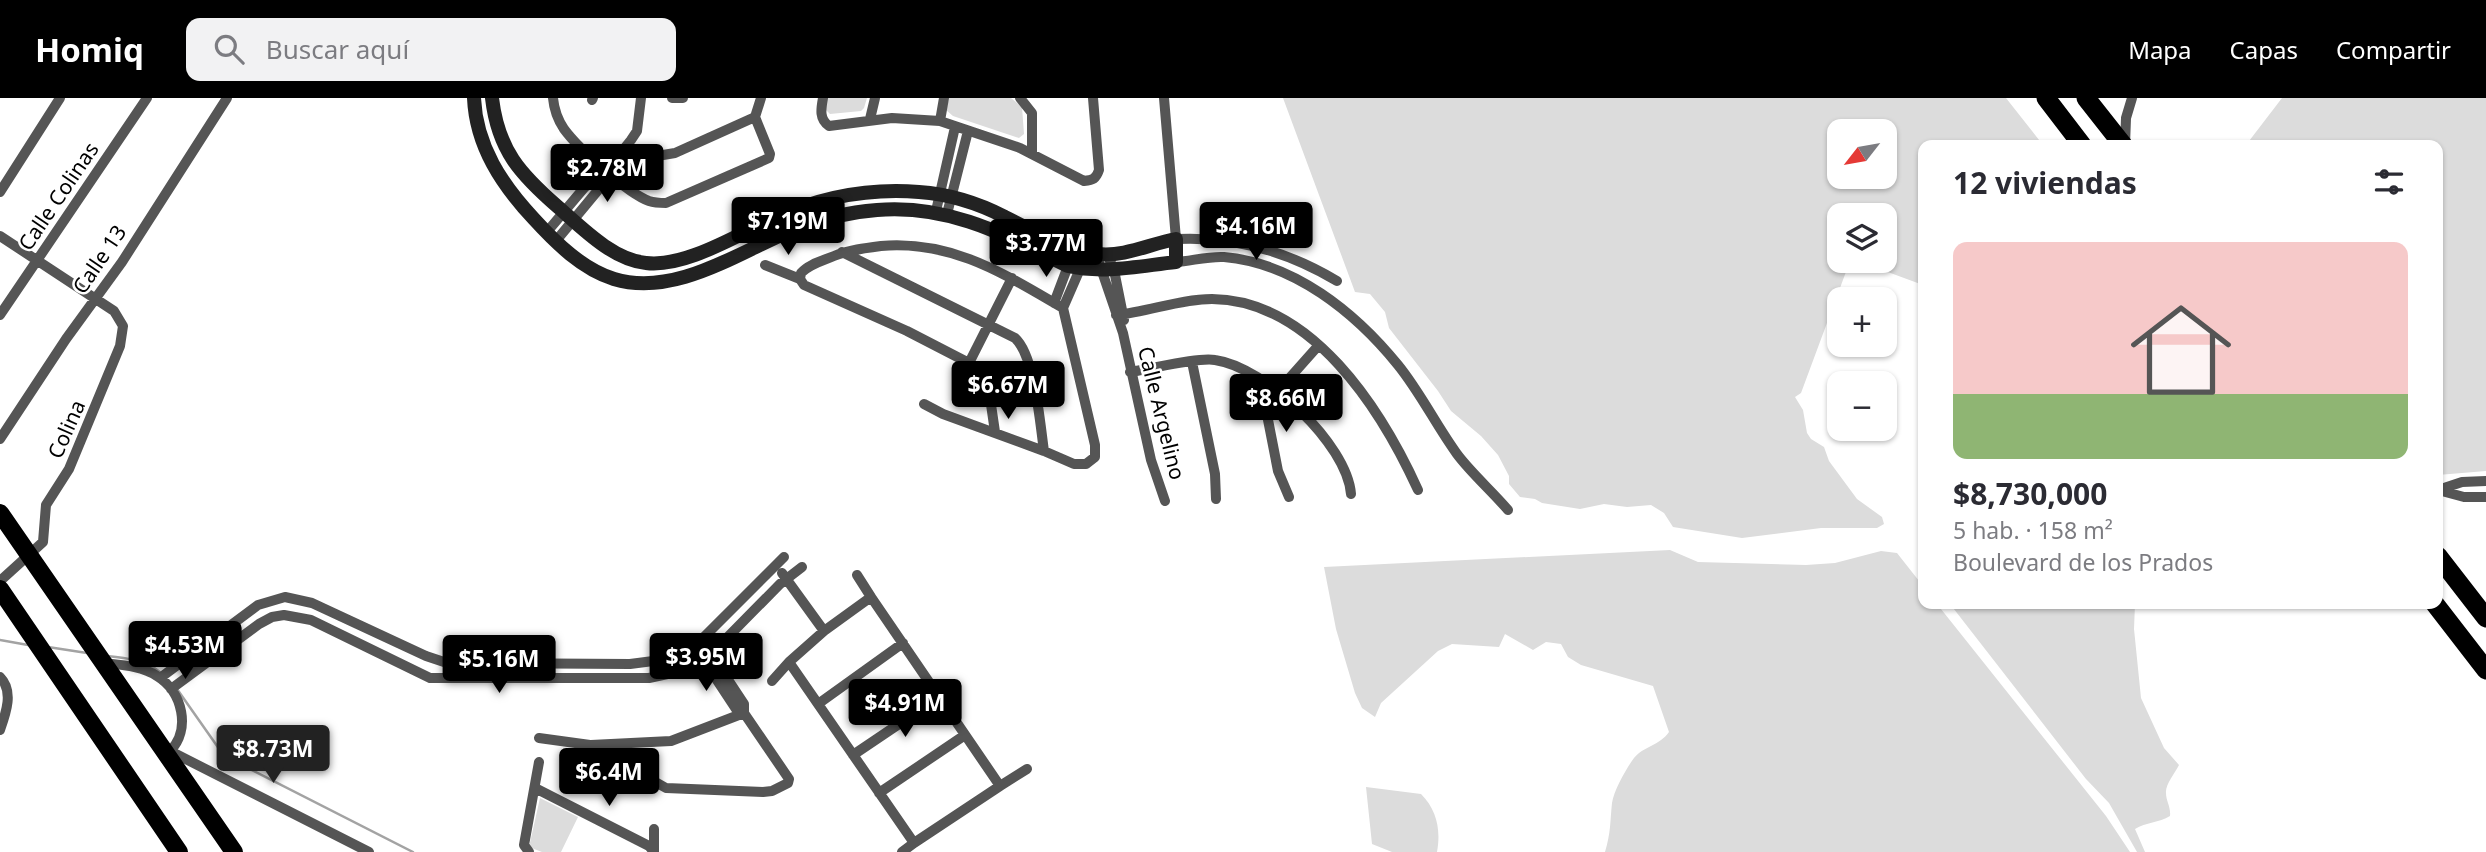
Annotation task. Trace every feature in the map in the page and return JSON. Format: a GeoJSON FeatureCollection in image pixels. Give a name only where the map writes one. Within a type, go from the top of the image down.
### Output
{"type":"FeatureCollection","features":[{"type":"Feature","properties":{"kind":"highway"},"geometry":{"type":"LineString","coordinates":[[2046,98],[2078,140]]}},
{"type":"Feature","properties":{"kind":"highway"},"geometry":{"type":"LineString","coordinates":[[2094,100],[2121,140]]}},
{"type":"Feature","properties":{"kind":"highway"},"geometry":{"type":"LineString","coordinates":[[2443,562],[2486,618]]}},
{"type":"Feature","properties":{"kind":"highway"},"geometry":{"type":"LineString","coordinates":[[2439,609],[2486,670]]}},
{"type":"Feature","properties":{"kind":"main road"},"geometry":{"type":"LineString","coordinates":[[0,513],[166,749],[234,852]]}},
{"type":"Feature","properties":{"kind":"main road"},"geometry":{"type":"LineString","coordinates":[[0,589],[179,852]]}},
{"type":"Feature","properties":{"kind":"street"},"geometry":{"type":"LineString","coordinates":[[0,192],[60,98]]}},
{"type":"Feature","properties":{"kind":"street","name":"Calle Colinas"},"geometry":{"type":"LineString","coordinates":[[0,315],[147,98]]}},
{"type":"Feature","properties":{"kind":"street","name":"Calle 13"},"geometry":{"type":"LineString","coordinates":[[0,439],[122,262],[227,98]]}},
{"type":"Feature","properties":{"kind":"street"},"geometry":{"type":"LineString","coordinates":[[474,98],[481,140],[489,159],[509,191],[551,237],[578,260],[613,279],[647,284],[684,276],[820,220],[875,210],[915,209],[942,213],[981,225],[1074,267],[1108,271],[1222,257],[1264,266],[1309,285],[1365,330],[1398,365],[1455,452],[1508,510]]}},
{"type":"Feature","properties":{"kind":"street"},"geometry":{"type":"LineString","coordinates":[[492,98],[495,122],[509,156],[533,186],[618,253],[646,263],[665,263],[703,251],[776,217],[821,200],[882,190],[946,195],[1002,215],[1053,241],[1102,254],[1176,239],[1219,239],[1268,248],[1290,256],[1337,281]]}},
{"type":"Feature","properties":{"kind":"street"},"geometry":{"type":"LineString","coordinates":[[553,98],[563,127],[581,148],[648,201],[666,203],[769,158],[770,154],[755,117],[761,98]]}},
{"type":"Feature","properties":{"kind":"street"},"geometry":{"type":"LineString","coordinates":[[551,237],[589,192],[604,183],[607,170],[637,131],[641,98]]}},
{"type":"Feature","properties":{"kind":"street"},"geometry":{"type":"LineString","coordinates":[[672,98],[682,98]]}},
{"type":"Feature","properties":{"kind":"street"},"geometry":{"type":"LineString","coordinates":[[824,98],[821,112],[829,125],[870,119],[917,118],[940,121],[1032,153],[1084,181],[1097,177],[1099,170],[1093,98]]}},
{"type":"Feature","properties":{"kind":"street"},"geometry":{"type":"LineString","coordinates":[[870,119],[875,98]]}},
{"type":"Feature","properties":{"kind":"street"},"geometry":{"type":"LineString","coordinates":[[940,121],[944,98]]}},
{"type":"Feature","properties":{"kind":"street"},"geometry":{"type":"LineString","coordinates":[[1020,98],[1032,113],[1032,153]]}},
{"type":"Feature","properties":{"kind":"street"},"geometry":{"type":"LineString","coordinates":[[1164,98],[1176,262]]}},
{"type":"Feature","properties":{"kind":"street"},"geometry":{"type":"LineString","coordinates":[[2124,140],[2126,118],[2132,98]]}},
{"type":"Feature","properties":{"kind":"street"},"geometry":{"type":"LineString","coordinates":[[657,156],[675,153],[755,117]]}},
{"type":"Feature","properties":{"kind":"street"},"geometry":{"type":"LineString","coordinates":[[942,213],[955,127]]}},
{"type":"Feature","properties":{"kind":"street"},"geometry":{"type":"LineString","coordinates":[[946,195],[968,131]]}},
{"type":"Feature","properties":{"kind":"street"},"geometry":{"type":"LineString","coordinates":[[0,236],[96,299]]}},
{"type":"Feature","properties":{"kind":"street"},"geometry":{"type":"LineString","coordinates":[[800,279],[801,273],[807,267],[842,253],[896,245],[926,247],[972,258],[1058,305]]}},
{"type":"Feature","properties":{"kind":"street"},"geometry":{"type":"LineString","coordinates":[[842,253],[1015,338],[1027,356],[1038,405],[1044,451]]}},
{"type":"Feature","properties":{"kind":"street","name":"Calle Argelino"},"geometry":{"type":"LineString","coordinates":[[1102,254],[1120,315],[1130,372],[1151,460],[1165,501]]}},
{"type":"Feature","properties":{"kind":"street"},"geometry":{"type":"LineString","coordinates":[[646,263],[647,284]]}},
{"type":"Feature","properties":{"kind":"street"},"geometry":{"type":"LineString","coordinates":[[765,265],[800,279],[804,285],[906,331],[979,370],[988,384],[995,432]]}},
{"type":"Feature","properties":{"kind":"street"},"geometry":{"type":"LineString","coordinates":[[924,404],[943,414],[1074,464],[1092,461],[1096,452],[1095,445],[1058,305],[1074,267]]}},
{"type":"Feature","properties":{"kind":"street"},"geometry":{"type":"LineString","coordinates":[[969,363],[1012,278]]}},
{"type":"Feature","properties":{"kind":"street","name":"Colina"},"geometry":{"type":"LineString","coordinates":[[29,556],[43,542],[46,505],[69,469],[117,356],[123,331],[121,321],[114,311],[96,299]]}},
{"type":"Feature","properties":{"kind":"street"},"geometry":{"type":"LineString","coordinates":[[1120,315],[1183,301],[1211,299],[1258,307],[1278,316],[1318,346],[1359,387],[1378,413],[1418,491]]}},
{"type":"Feature","properties":{"kind":"street"},"geometry":{"type":"LineString","coordinates":[[1278,391],[1318,346]]}},
{"type":"Feature","properties":{"kind":"street"},"geometry":{"type":"LineString","coordinates":[[1130,372],[1212,359],[1227,362],[1260,379],[1278,391],[1329,444],[1344,466],[1350,480],[1351,494]]}},
{"type":"Feature","properties":{"kind":"street"},"geometry":{"type":"LineString","coordinates":[[1192,362],[1215,474],[1216,499]]}},
{"type":"Feature","properties":{"kind":"street"},"geometry":{"type":"LineString","coordinates":[[1260,379],[1278,471],[1289,497]]}},
{"type":"Feature","properties":{"kind":"street"},"geometry":{"type":"LineString","coordinates":[[2443,488],[2462,482],[2486,481]]}},
{"type":"Feature","properties":{"kind":"street"},"geometry":{"type":"LineString","coordinates":[[2443,492],[2464,498],[2486,497]]}},
{"type":"Feature","properties":{"kind":"street"},"geometry":{"type":"LineString","coordinates":[[0,581],[29,556]]}},
{"type":"Feature","properties":{"kind":"street"},"geometry":{"type":"LineString","coordinates":[[160,678],[242,616],[270,600],[285,597],[312,603],[437,661],[629,664],[661,660],[705,636],[785,557]]}},
{"type":"Feature","properties":{"kind":"street"},"geometry":{"type":"LineString","coordinates":[[776,566],[824,631]]}},
{"type":"Feature","properties":{"kind":"street"},"geometry":{"type":"LineString","coordinates":[[172,689],[246,632],[272,617],[284,615],[311,620],[430,678],[649,678],[673,673],[707,656],[787,578],[802,567]]}},
{"type":"Feature","properties":{"kind":"street"},"geometry":{"type":"LineString","coordinates":[[856,575],[1000,786]]}},
{"type":"Feature","properties":{"kind":"street"},"geometry":{"type":"LineString","coordinates":[[772,681],[824,631],[871,597]]}},
{"type":"Feature","properties":{"kind":"street"},"geometry":{"type":"LineString","coordinates":[[362,645],[368,630]]}},
{"type":"Feature","properties":{"kind":"street"},"geometry":{"type":"LineString","coordinates":[[818,704],[903,643]]}},
{"type":"Feature","properties":{"kind":"street"},"geometry":{"type":"LineString","coordinates":[[590,745],[666,788],[772,791],[788,783],[789,779],[744,713],[736,709],[707,656]]}},
{"type":"Feature","properties":{"kind":"street"},"geometry":{"type":"LineString","coordinates":[[789,662],[914,844]]}},
{"type":"Feature","properties":{"kind":"street"},"geometry":{"type":"LineString","coordinates":[[457,663],[457,679]]}},
{"type":"Feature","properties":{"kind":"street"},"geometry":{"type":"LineString","coordinates":[[109,669],[142,669],[160,678],[172,689],[183,717],[181,738],[166,749],[369,852]]}},
{"type":"Feature","properties":{"kind":"street"},"geometry":{"type":"LineString","coordinates":[[0,677],[8,687],[0,730]]}},
{"type":"Feature","properties":{"kind":"street"},"geometry":{"type":"LineString","coordinates":[[853,755],[939,696]]}},
{"type":"Feature","properties":{"kind":"street"},"geometry":{"type":"LineString","coordinates":[[539,738],[590,745],[671,741],[744,713]]}},
{"type":"Feature","properties":{"kind":"street"},"geometry":{"type":"LineString","coordinates":[[879,793],[965,735]]}},
{"type":"Feature","properties":{"kind":"street"},"geometry":{"type":"LineString","coordinates":[[529,852],[524,845],[539,762]]}},
{"type":"Feature","properties":{"kind":"street"},"geometry":{"type":"LineString","coordinates":[[902,852],[1027,769]]}},
{"type":"Feature","properties":{"kind":"street"},"geometry":{"type":"LineString","coordinates":[[535,788],[649,846],[654,852]]}},
{"type":"Feature","properties":{"kind":"street"},"geometry":{"type":"LineString","coordinates":[[654,829],[654,852]]}},
{"type":"Feature","properties":{"kind":"shaded area"},"geometry":{"type":"Polygon","coordinates":[[[826,98],[867,98],[861,111],[830,114],[825,109],[826,98]]]}},
{"type":"Feature","properties":{"kind":"shaded area"},"geometry":{"type":"Polygon","coordinates":[[[949,98],[1011,98],[1022,107],[1024,134],[1019,138],[953,116],[946,110],[949,98]]]}},
{"type":"Feature","properties":{"kind":"shaded area"},"geometry":{"type":"Polygon","coordinates":[[[1283,98],[2006,98],[2039,140],[1918,140],[1918,283],[1890,273],[1897,273],[1897,203],[1827,203],[1827,273],[1846,273],[1840,287],[1827,287],[1827,323],[1801,393],[1795,397],[1803,410],[1807,433],[1811,439],[1824,447],[1829,461],[1857,499],[1882,517],[1884,524],[1877,528],[1821,528],[1742,538],[1673,527],[1664,513],[1651,505],[1627,507],[1604,504],[1580,509],[1520,497],[1509,484],[1509,476],[1498,455],[1481,436],[1451,411],[1389,328],[1385,312],[1370,294],[1355,292],[1283,98]]]}},
{"type":"Feature","properties":{"kind":"shaded area"},"geometry":{"type":"Polygon","coordinates":[[[2282,98],[2486,98],[2486,471],[2443,475],[2443,140],[2250,140],[2282,98]]]}},
{"type":"Feature","properties":{"kind":"shaded area"},"geometry":{"type":"Polygon","coordinates":[[[1670,550],[1698,562],[1806,565],[1835,563],[1881,551],[1897,553],[1918,580],[1918,609],[1941,609],[2106,816],[2130,852],[1605,852],[1612,803],[1621,780],[1638,754],[1669,732],[1653,686],[1581,665],[1568,657],[1561,644],[1546,642],[1533,650],[1505,634],[1499,647],[1452,644],[1438,651],[1381,703],[1375,717],[1362,708],[1355,693],[1336,629],[1324,567],[1670,550]]]}},
{"type":"Feature","properties":{"kind":"shaded area"},"geometry":{"type":"Polygon","coordinates":[[[1954,609],[2135,609],[2134,629],[2141,698],[2164,748],[2179,765],[2166,790],[2170,816],[2135,829],[2145,852],[2137,852],[2109,803],[2086,779],[1954,609]]]}},
{"type":"Feature","properties":{"kind":"shaded area"},"geometry":{"type":"Polygon","coordinates":[[[1366,787],[1421,794],[1431,807],[1436,821],[1437,852],[1392,852],[1372,844],[1366,787]]]}},
{"type":"Feature","properties":{"kind":"shaded area"},"geometry":{"type":"Polygon","coordinates":[[[540,798],[578,817],[561,852],[542,852],[529,847],[540,798]]]}},
{"type":"Feature","properties":{"kind":"waterway"},"geometry":{"type":"LineString","coordinates":[[0,640],[28,645]]}},
{"type":"Feature","properties":{"kind":"waterway"},"geometry":{"type":"LineString","coordinates":[[48,647],[87,653]]}},
{"type":"Feature","properties":{"kind":"waterway"},"geometry":{"type":"LineString","coordinates":[[107,656],[142,662],[160,672]]}},
{"type":"Feature","properties":{"kind":"waterway"},"geometry":{"type":"LineString","coordinates":[[177,689],[222,753],[232,760],[413,852]]}}]}
